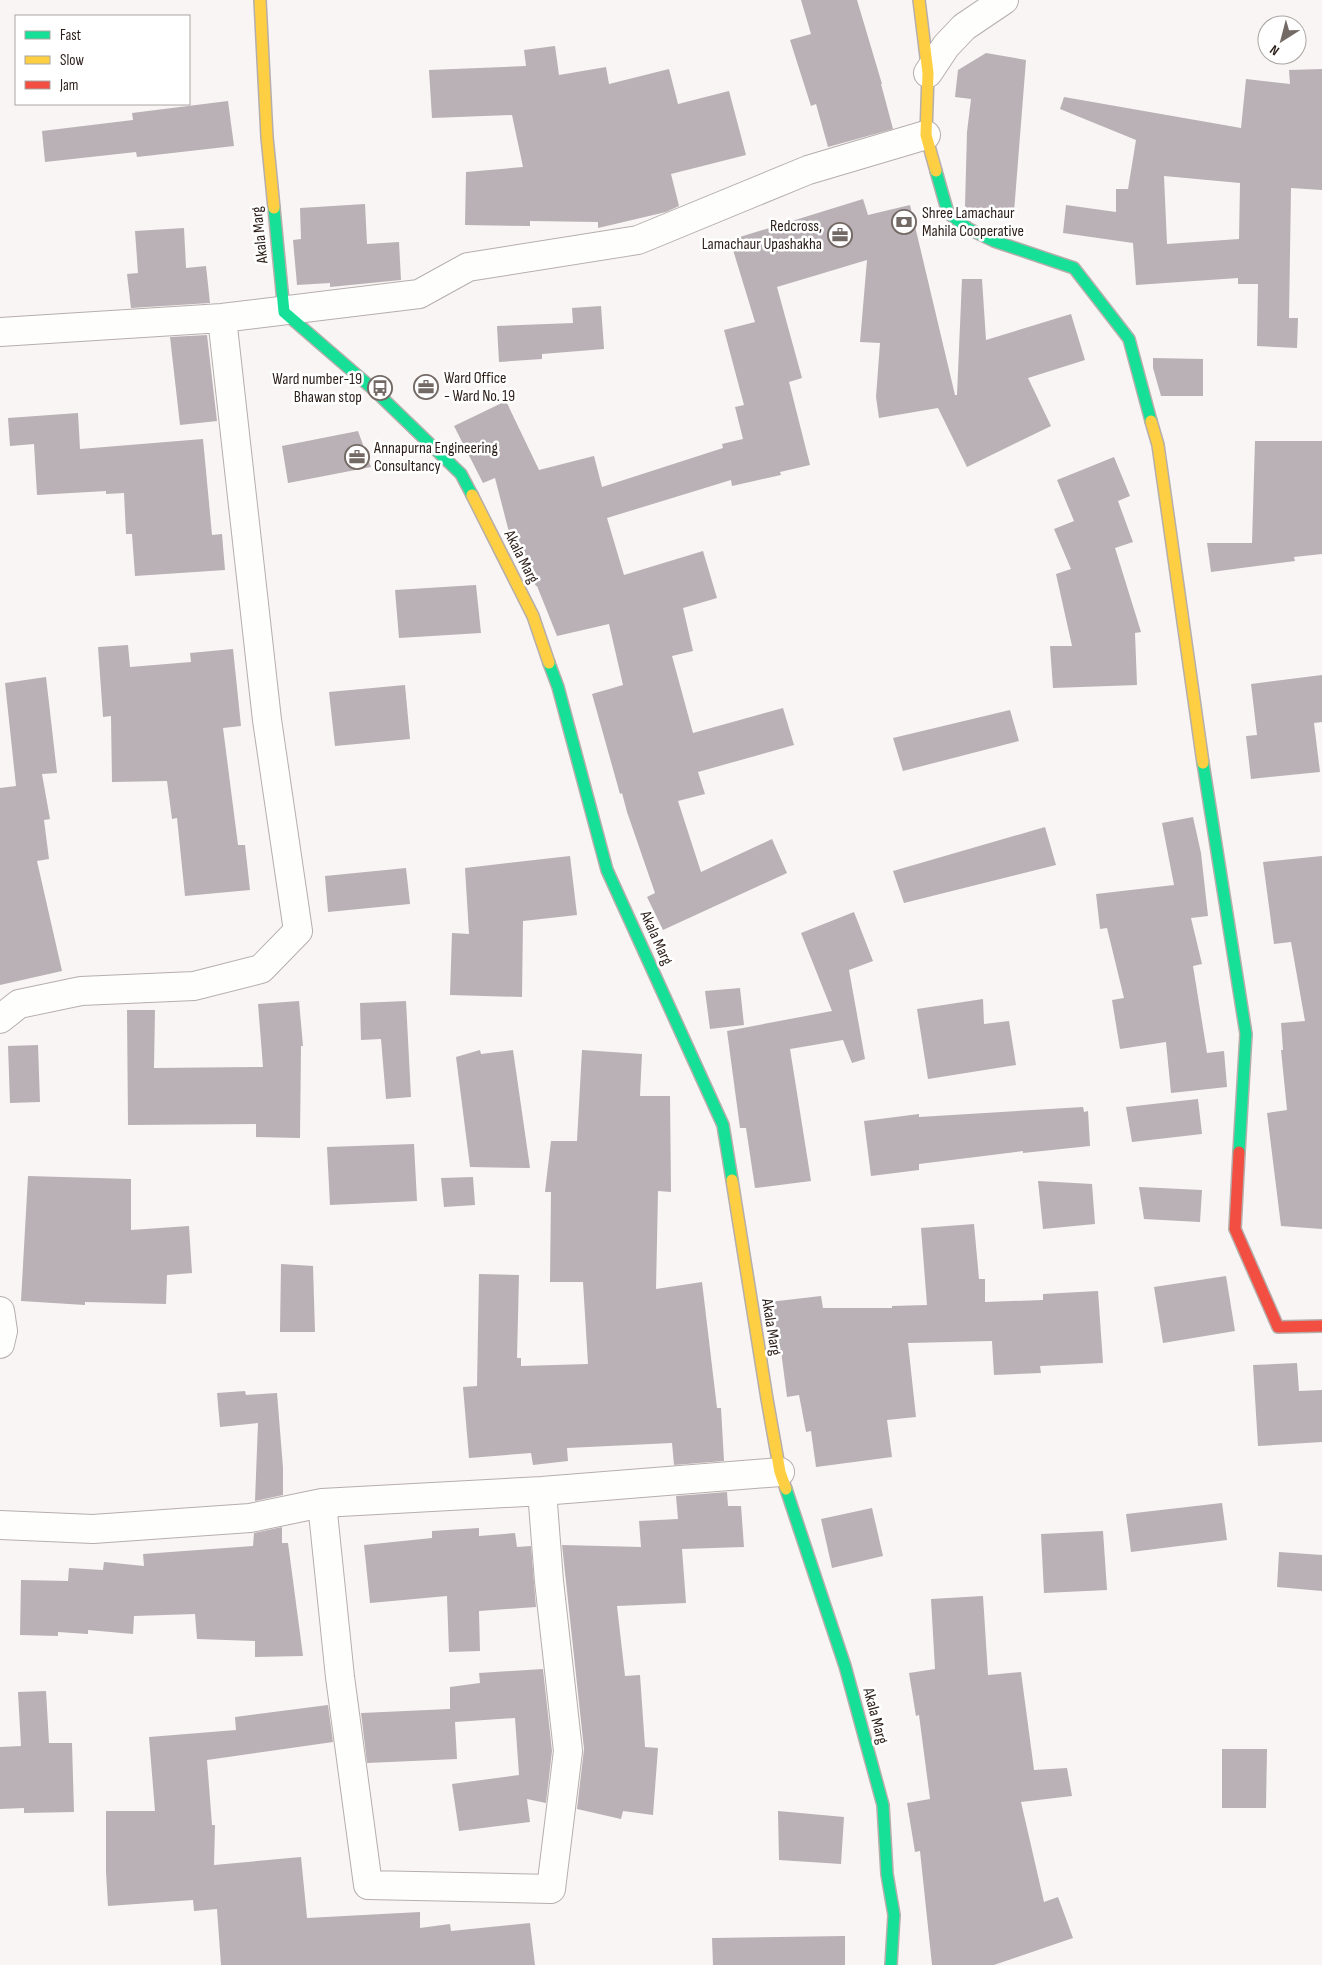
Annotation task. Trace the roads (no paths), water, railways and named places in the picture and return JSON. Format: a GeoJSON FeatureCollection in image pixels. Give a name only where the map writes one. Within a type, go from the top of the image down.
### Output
{"type":"FeatureCollection","features":[{"type":"Feature","properties":{"kind":"main road","name":"Akala Marg"},"geometry":{"type":"LineString","coordinates":[[260,0],[267,137],[284,312],[373,389],[461,474],[533,616],[558,688],[607,870],[723,1125],[780,1472],[845,1666],[883,1805],[887,1874],[894,1915],[891,1965]]}},
{"type":"Feature","properties":{"kind":"main road"},"geometry":{"type":"LineString","coordinates":[[919,0],[928,74],[926,135],[948,213],[969,228],[994,241],[1074,268],[1129,339],[1158,445],[1202,755],[1246,1034],[1235,1229],[1278,1327],[1322,1326]]}},
{"type":"Feature","properties":{"kind":"street"},"geometry":{"type":"LineString","coordinates":[[928,74],[946,46],[964,27],[1004,0]]}},
{"type":"Feature","properties":{"kind":"street"},"geometry":{"type":"LineString","coordinates":[[0,332],[222,318],[284,312],[419,294],[468,267],[638,240],[808,170],[926,135]]}},
{"type":"Feature","properties":{"kind":"street"},"geometry":{"type":"LineString","coordinates":[[0,1018],[19,1004],[81,991],[194,986],[261,969],[298,930],[267,720],[222,318]]}},
{"type":"Feature","properties":{"kind":"street"},"geometry":{"type":"LineString","coordinates":[[0,1311],[3,1331],[0,1344]]}},
{"type":"Feature","properties":{"kind":"street"},"geometry":{"type":"LineString","coordinates":[[0,1525],[93,1529],[240,1518],[322,1503],[542,1490],[780,1472]]}},
{"type":"Feature","properties":{"kind":"street"},"geometry":{"type":"LineString","coordinates":[[322,1503],[340,1677],[368,1885],[551,1889],[568,1751],[549,1580],[542,1490]]}},
{"type":"Feature","properties":{"kind":"place","name":"Shree Lamachaur Mahila Cooperative"},"geometry":{"type":"Point","coordinates":[904,222]}},
{"type":"Feature","properties":{"kind":"place","name":"Redcross, Lamachaur Upashakha"},"geometry":{"type":"Point","coordinates":[840,235]}},
{"type":"Feature","properties":{"kind":"place","name":"Ward Office - Ward No. 19"},"geometry":{"type":"Point","coordinates":[426,387]}},
{"type":"Feature","properties":{"kind":"place","name":"Ward number-19 Bhawan stop"},"geometry":{"type":"Point","coordinates":[380,388]}},
{"type":"Feature","properties":{"kind":"place","name":"Annapurna Engineering Consultancy"},"geometry":{"type":"Point","coordinates":[357,457]}}]}
